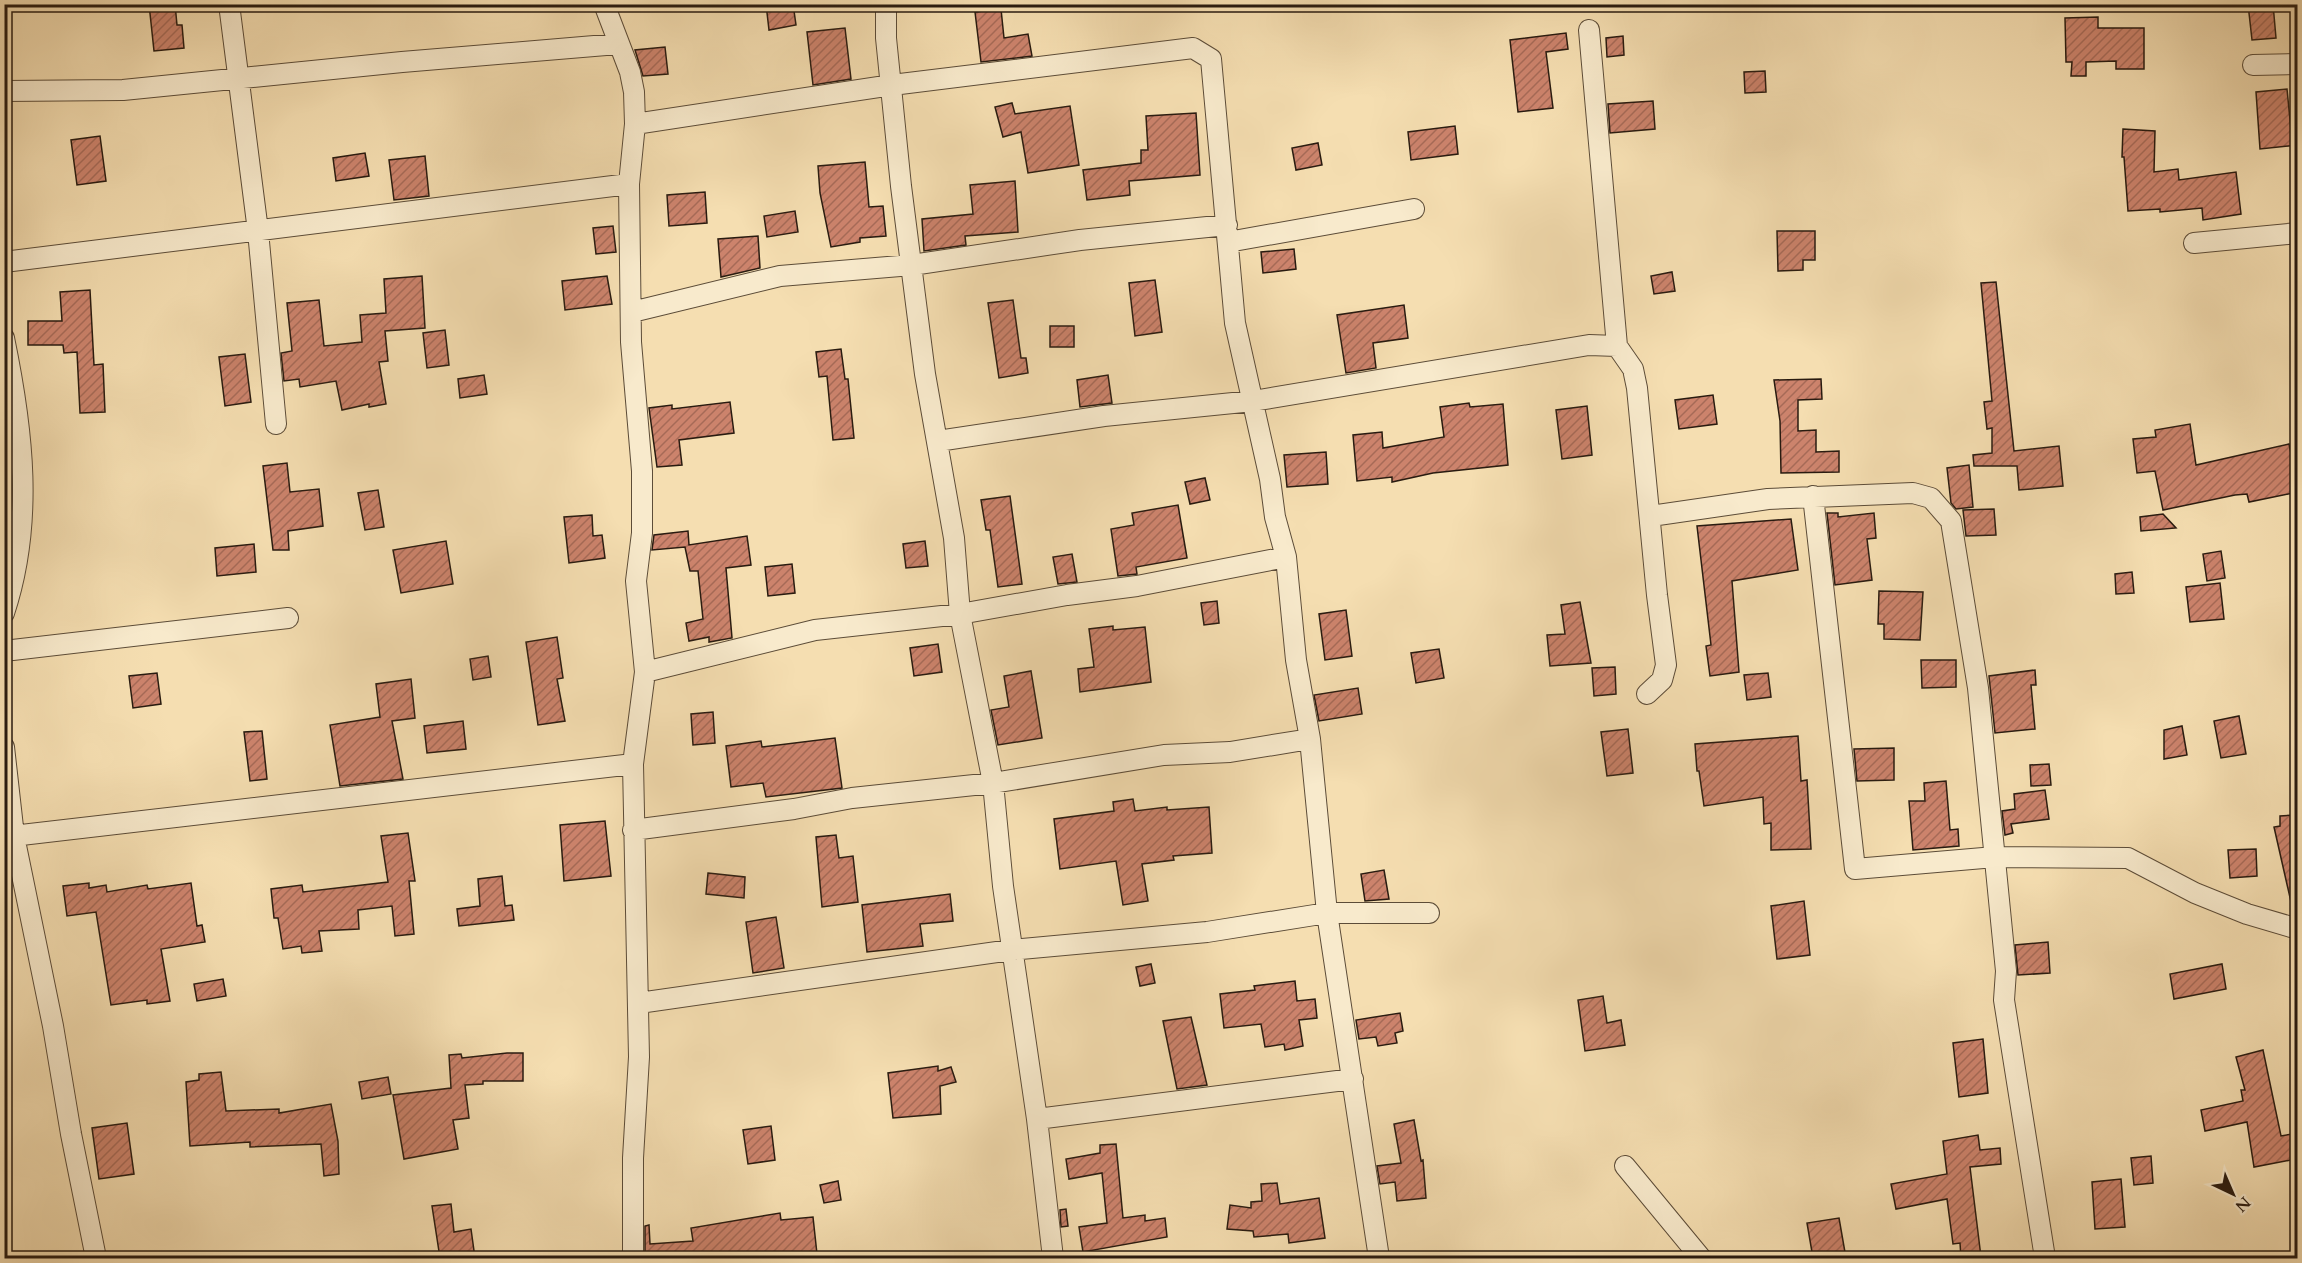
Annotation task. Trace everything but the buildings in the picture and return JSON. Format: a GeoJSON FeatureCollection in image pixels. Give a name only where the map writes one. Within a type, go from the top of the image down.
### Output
{"type":"FeatureCollection","features":[{"type":"Feature","properties":{"kind":"street"},"geometry":{"type":"LineString","coordinates":[[229,4],[258,231],[276,424]]}},
{"type":"Feature","properties":{"kind":"street"},"geometry":{"type":"LineString","coordinates":[[604,4],[634,92],[635,124],[628,184],[631,342],[642,471],[642,533],[636,581],[645,672],[633,764],[639,1003],[639,1057],[633,1158],[633,1258]]}},
{"type":"Feature","properties":{"kind":"street"},"geometry":{"type":"LineString","coordinates":[[886,4],[886,38],[901,186],[925,374],[954,538],[960,614],[993,783],[1011,950],[1037,1119],[1053,1258]]}},
{"type":"Feature","properties":{"kind":"street"},"geometry":{"type":"LineString","coordinates":[[1589,30],[1617,346],[1633,369],[1635,379],[1666,665],[1662,680],[1647,693]]}},
{"type":"Feature","properties":{"kind":"street"},"geometry":{"type":"LineString","coordinates":[[4,91],[123,90],[618,44]]}},
{"type":"Feature","properties":{"kind":"street"},"geometry":{"type":"LineString","coordinates":[[635,124],[892,85],[1192,48],[1211,59],[1235,323],[1253,401],[1275,517],[1286,557],[1296,660],[1310,739],[1327,913],[1379,1258]]}},
{"type":"Feature","properties":{"kind":"street"},"geometry":{"type":"LineString","coordinates":[[2253,65],[2298,64]]}},
{"type":"Feature","properties":{"kind":"street"},"geometry":{"type":"LineString","coordinates":[[4,262],[628,184]]}},
{"type":"Feature","properties":{"kind":"street"},"geometry":{"type":"LineString","coordinates":[[632,312],[780,276],[912,265],[1080,240],[1228,234],[1414,209]]}},
{"type":"Feature","properties":{"kind":"street"},"geometry":{"type":"LineString","coordinates":[[2194,243],[2298,233]]}},
{"type":"Feature","properties":{"kind":"street"},"geometry":{"type":"LineString","coordinates":[[4,338],[23,466],[22,534],[9,581],[4,613]]}},
{"type":"Feature","properties":{"kind":"street"},"geometry":{"type":"LineString","coordinates":[[938,441],[1104,417],[1253,401],[1589,345],[1617,346]]}},
{"type":"Feature","properties":{"kind":"street"},"geometry":{"type":"LineString","coordinates":[[1651,516],[1768,499],[1913,493],[1931,498],[1951,521],[1975,663],[2006,971],[2004,1000],[2045,1258]]}},
{"type":"Feature","properties":{"kind":"street"},"geometry":{"type":"LineString","coordinates":[[1813,496],[1855,869],[1995,857],[2128,858],[2195,893],[2247,914],[2298,929]]}},
{"type":"Feature","properties":{"kind":"street"},"geometry":{"type":"LineString","coordinates":[[645,672],[815,630],[960,614],[1067,595],[1137,586],[1286,557]]}},
{"type":"Feature","properties":{"kind":"street"},"geometry":{"type":"LineString","coordinates":[[4,651],[288,618]]}},
{"type":"Feature","properties":{"kind":"street"},"geometry":{"type":"LineString","coordinates":[[633,830],[794,809],[852,798],[993,783],[1164,756],[1230,752],[1310,739]]}},
{"type":"Feature","properties":{"kind":"street"},"geometry":{"type":"LineString","coordinates":[[4,747],[9,837],[53,1026],[71,1134],[96,1258]]}},
{"type":"Feature","properties":{"kind":"street"},"geometry":{"type":"LineString","coordinates":[[9,837],[633,764]]}},
{"type":"Feature","properties":{"kind":"street"},"geometry":{"type":"LineString","coordinates":[[639,1003],[1011,950],[1207,932],[1327,913],[1429,913]]}},
{"type":"Feature","properties":{"kind":"street"},"geometry":{"type":"LineString","coordinates":[[1037,1119],[1353,1079]]}},
{"type":"Feature","properties":{"kind":"street"},"geometry":{"type":"LineString","coordinates":[[1625,1166],[1701,1258]]}}]}
